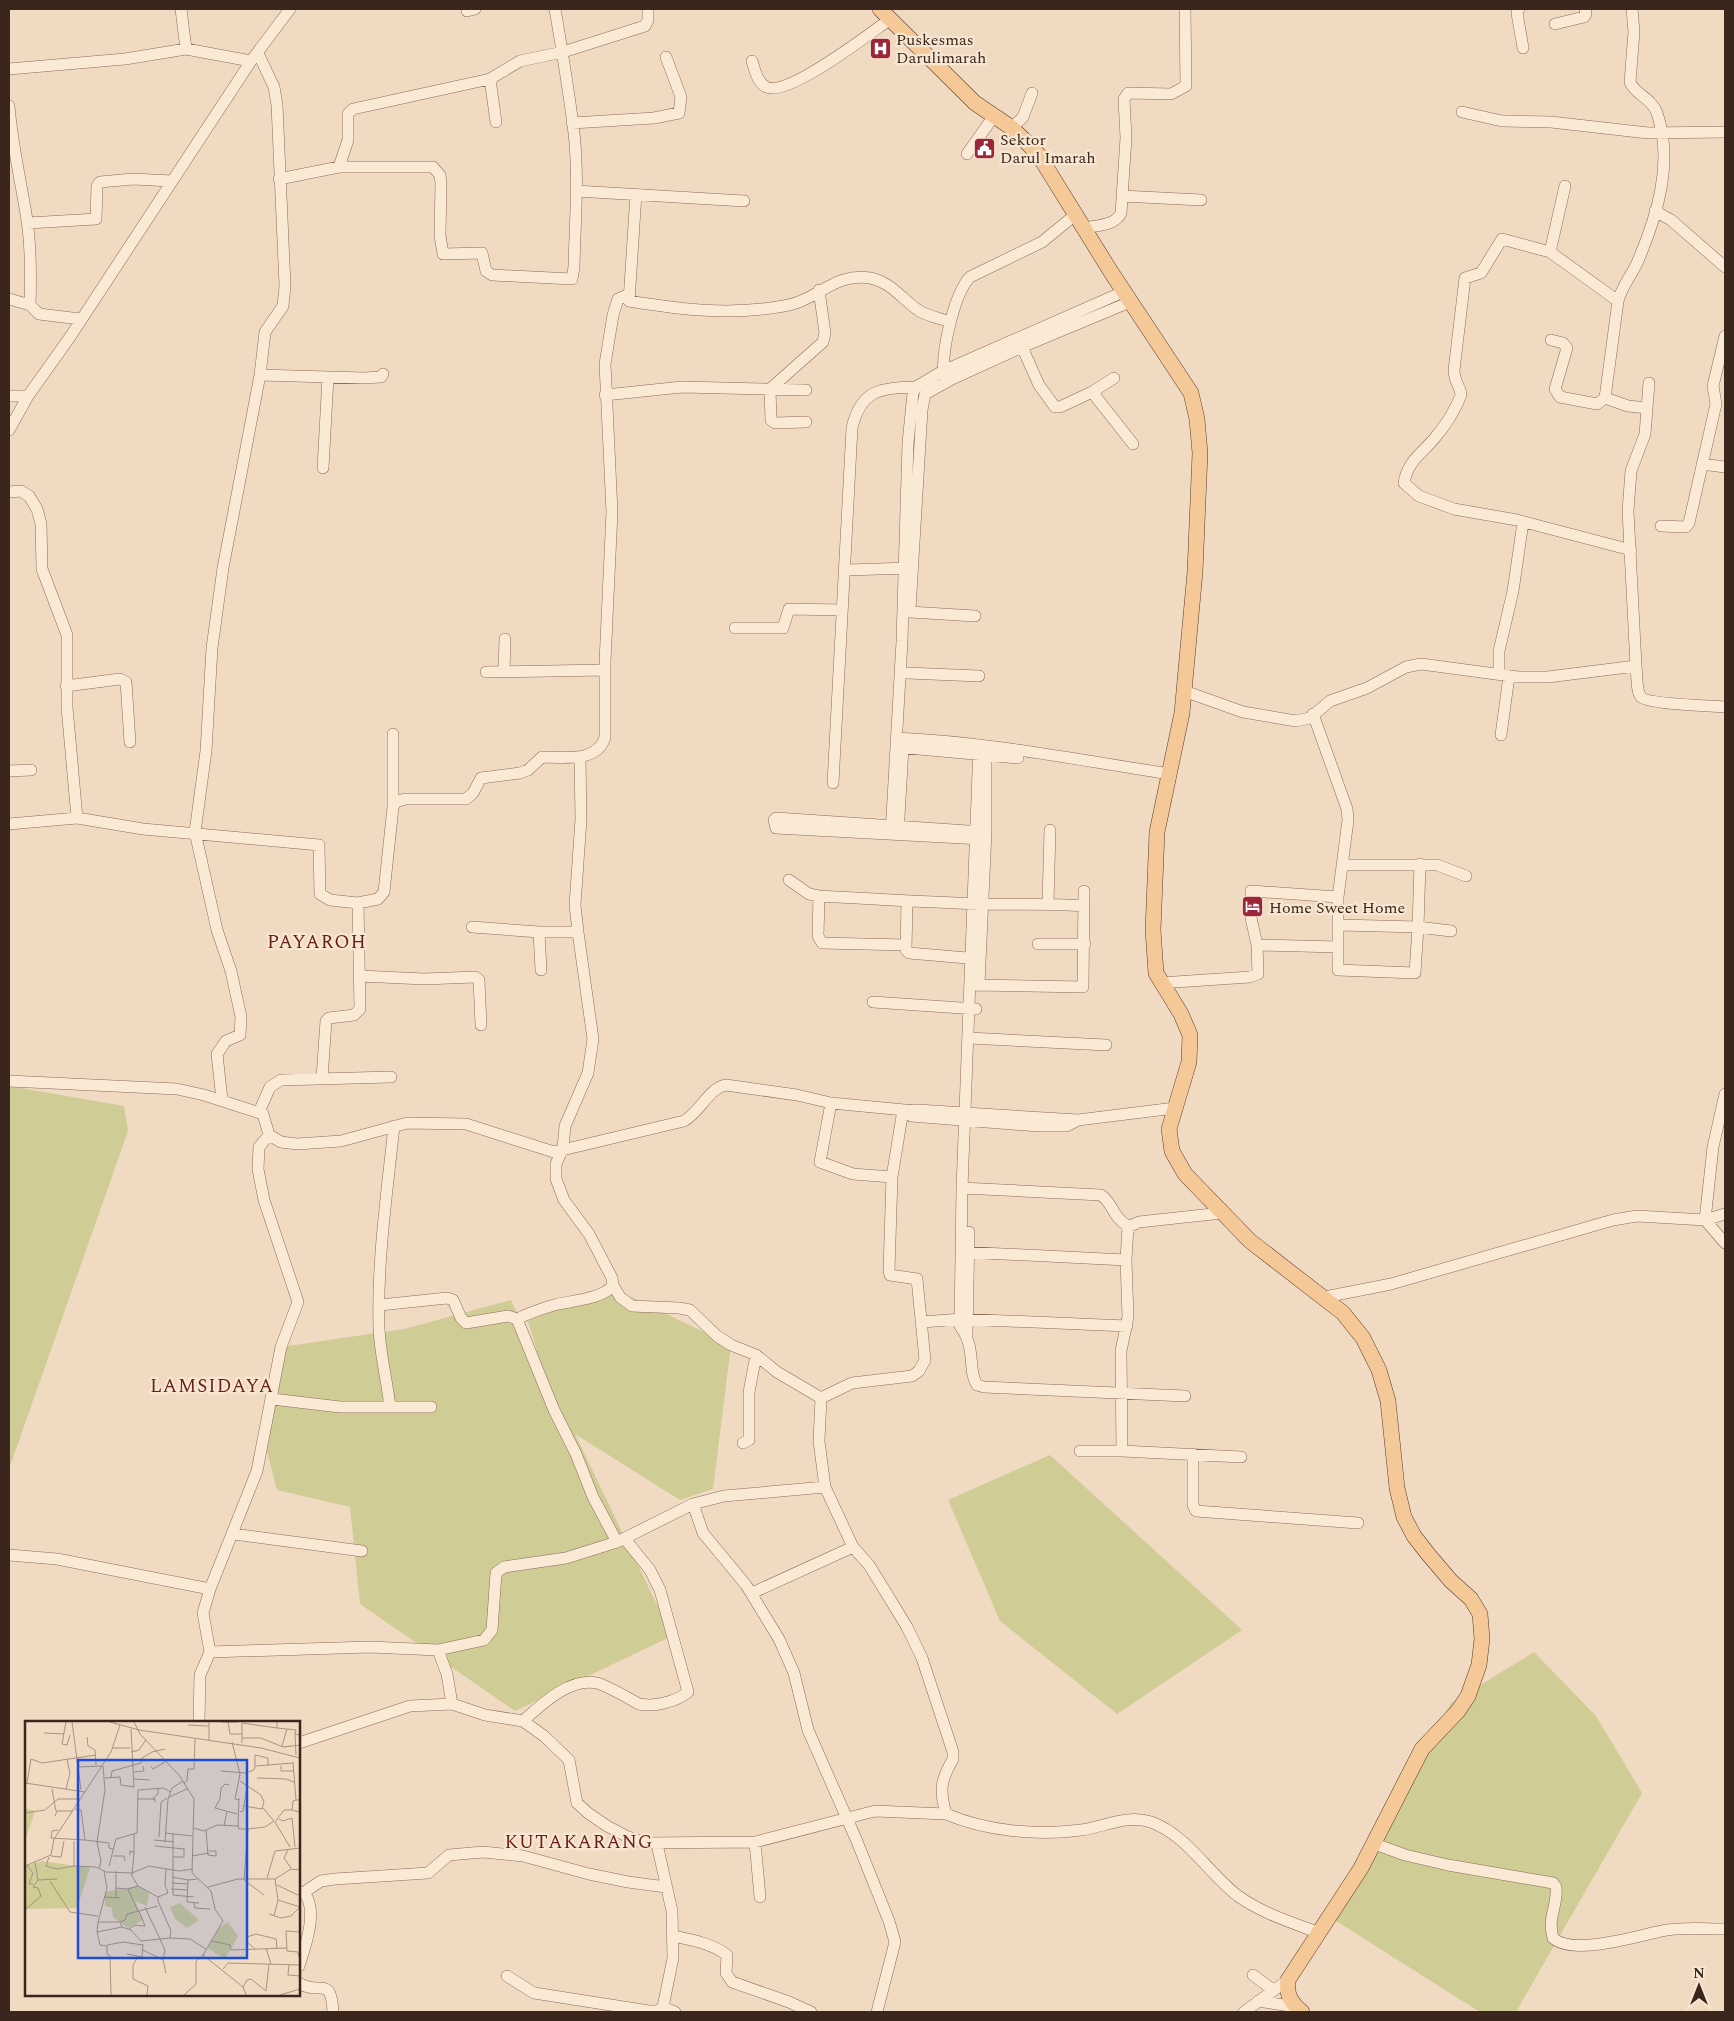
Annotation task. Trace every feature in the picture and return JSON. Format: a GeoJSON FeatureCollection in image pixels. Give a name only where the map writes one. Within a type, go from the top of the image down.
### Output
{"type":"FeatureCollection","features":[{"type":"Feature","properties":{"kind":"main road"},"geometry":{"type":"LineString","coordinates":[[884,14],[975,103],[1012,128],[1038,154],[1127,297],[1191,393],[1197,419],[1200,453],[1198,522],[1184,691],[1169,778],[1157,832],[1154,881],[1153,930],[1156,973],[1160,983],[1181,1014],[1190,1034],[1190,1062],[1169,1129],[1172,1151],[1185,1174],[1250,1241],[1343,1313],[1363,1338],[1379,1370],[1388,1401],[1397,1488],[1404,1517],[1414,1536],[1451,1581],[1471,1599],[1480,1614],[1482,1639],[1479,1665],[1468,1696],[1458,1711],[1422,1749],[1375,1844],[1288,1980],[1286,1990],[1291,2001],[1299,2010]]}},
{"type":"Feature","properties":{"kind":"street"},"geometry":{"type":"LineString","coordinates":[[181,9],[186,49]]}},
{"type":"Feature","properties":{"kind":"street"},"geometry":{"type":"LineString","coordinates":[[9,430],[28,396],[255,57],[290,9]]}},
{"type":"Feature","properties":{"kind":"street"},"geometry":{"type":"LineString","coordinates":[[280,179],[339,167],[436,169],[441,183],[440,234],[445,256],[482,253],[486,271],[492,275],[572,279],[576,192],[572,123],[563,52],[555,9]]}},
{"type":"Feature","properties":{"kind":"street"},"geometry":{"type":"LineString","coordinates":[[339,167],[348,140],[348,114],[353,109],[490,79],[520,61],[563,52],[645,26],[648,20],[648,9]]}},
{"type":"Feature","properties":{"kind":"street"},"geometry":{"type":"LineString","coordinates":[[1084,228],[1118,220],[1121,213],[1126,138],[1124,99],[1128,93],[1171,94],[1186,86],[1185,9]]}},
{"type":"Feature","properties":{"kind":"street"},"geometry":{"type":"LineString","coordinates":[[1519,9],[1517,13],[1523,48]]}},
{"type":"Feature","properties":{"kind":"street"},"geometry":{"type":"LineString","coordinates":[[1555,24],[1584,17],[1586,9]]}},
{"type":"Feature","properties":{"kind":"street"},"geometry":{"type":"LineString","coordinates":[[1551,340],[1563,343],[1567,348],[1555,389],[1560,397],[1597,404],[1605,398],[1618,301],[1622,288],[1636,263],[1655,211],[1663,176],[1663,134],[1654,106],[1632,88],[1630,82],[1634,32],[1633,9]]}},
{"type":"Feature","properties":{"kind":"street"},"geometry":{"type":"LineString","coordinates":[[752,61],[761,84],[767,88],[776,88],[814,71],[846,52],[884,14]]}},
{"type":"Feature","properties":{"kind":"street"},"geometry":{"type":"LineString","coordinates":[[9,69],[125,59],[186,49],[255,57]]}},
{"type":"Feature","properties":{"kind":"street"},"geometry":{"type":"LineString","coordinates":[[222,1100],[217,1054],[226,1041],[240,1035],[242,1025],[231,971],[217,930],[196,832],[206,751],[212,648],[223,568],[260,375],[265,332],[283,306],[285,286],[277,105],[274,87],[255,57]]}},
{"type":"Feature","properties":{"kind":"street"},"geometry":{"type":"LineString","coordinates":[[572,123],[654,118],[679,113],[681,97],[666,58]]}},
{"type":"Feature","properties":{"kind":"street"},"geometry":{"type":"LineString","coordinates":[[490,79],[496,122]]}},
{"type":"Feature","properties":{"kind":"street"},"geometry":{"type":"LineString","coordinates":[[1012,128],[1022,117],[1032,93]]}},
{"type":"Feature","properties":{"kind":"street"},"geometry":{"type":"LineString","coordinates":[[9,106],[10,127],[28,223],[31,271],[30,305]]}},
{"type":"Feature","properties":{"kind":"street"},"geometry":{"type":"LineString","coordinates":[[1462,112],[1502,121],[1551,122],[1663,134],[1725,132]]}},
{"type":"Feature","properties":{"kind":"street"},"geometry":{"type":"LineString","coordinates":[[967,154],[994,116]]}},
{"type":"Feature","properties":{"kind":"street"},"geometry":{"type":"LineString","coordinates":[[28,223],[96,219],[97,186],[100,182],[133,179],[172,181]]}},
{"type":"Feature","properties":{"kind":"street"},"geometry":{"type":"LineString","coordinates":[[1550,252],[1565,186]]}},
{"type":"Feature","properties":{"kind":"street"},"geometry":{"type":"LineString","coordinates":[[576,192],[744,201]]}},
{"type":"Feature","properties":{"kind":"street"},"geometry":{"type":"LineString","coordinates":[[629,301],[636,194]]}},
{"type":"Feature","properties":{"kind":"street"},"geometry":{"type":"LineString","coordinates":[[1122,196],[1200,200]]}},
{"type":"Feature","properties":{"kind":"street"},"geometry":{"type":"LineString","coordinates":[[1655,211],[1671,220],[1725,267]]}},
{"type":"Feature","properties":{"kind":"street"},"geometry":{"type":"LineString","coordinates":[[944,377],[950,322],[963,284],[970,277],[1042,242],[1075,215]]}},
{"type":"Feature","properties":{"kind":"street"},"geometry":{"type":"LineString","coordinates":[[1618,301],[1550,252],[1502,239],[1481,273],[1465,278],[1454,370],[1454,381],[1461,391],[1461,395],[1445,425],[1412,462],[1405,474],[1404,483],[1419,496],[1454,509],[1523,522],[1631,550]]}},
{"type":"Feature","properties":{"kind":"street"},"geometry":{"type":"LineString","coordinates":[[393,807],[396,802],[404,799],[466,799],[473,793],[481,778],[520,773],[528,770],[542,757],[580,757],[596,752],[603,746],[606,737],[606,670],[612,512],[611,455],[605,364],[613,315],[618,299],[625,296],[629,301],[672,308],[734,312],[790,305],[806,300],[832,283],[854,278],[870,278],[884,282],[919,310],[950,322]]}},
{"type":"Feature","properties":{"kind":"street"},"geometry":{"type":"LineString","coordinates":[[770,389],[823,342],[825,333],[819,290]]}},
{"type":"Feature","properties":{"kind":"street"},"geometry":{"type":"LineString","coordinates":[[833,783],[842,610],[846,570],[850,449],[856,414],[862,403],[875,391],[887,388],[916,387],[1022,347],[1127,297]]}},
{"type":"Feature","properties":{"kind":"street"},"geometry":{"type":"LineString","coordinates":[[895,830],[909,568],[923,399],[928,391],[944,377],[1127,297]]}},
{"type":"Feature","properties":{"kind":"street"},"geometry":{"type":"LineString","coordinates":[[9,299],[30,305],[39,314],[80,319]]}},
{"type":"Feature","properties":{"kind":"street"},"geometry":{"type":"LineString","coordinates":[[1661,526],[1686,527],[1689,523],[1702,464],[1721,404],[1713,386],[1725,336]]}},
{"type":"Feature","properties":{"kind":"street"},"geometry":{"type":"LineString","coordinates":[[1022,347],[1038,385],[1055,407],[1060,407],[1092,392],[1114,378]]}},
{"type":"Feature","properties":{"kind":"street"},"geometry":{"type":"LineString","coordinates":[[260,375],[364,378],[381,377],[383,374]]}},
{"type":"Feature","properties":{"kind":"street"},"geometry":{"type":"LineString","coordinates":[[323,468],[328,377]]}},
{"type":"Feature","properties":{"kind":"street"},"geometry":{"type":"LineString","coordinates":[[1649,383],[1645,434],[1632,470],[1628,511],[1636,666],[1640,694],[1645,699],[1686,705],[1725,707]]}},
{"type":"Feature","properties":{"kind":"street"},"geometry":{"type":"LineString","coordinates":[[606,395],[682,387],[806,390]]}},
{"type":"Feature","properties":{"kind":"street"},"geometry":{"type":"LineString","coordinates":[[899,743],[907,673],[910,612],[908,442],[913,393],[916,387]]}},
{"type":"Feature","properties":{"kind":"street"},"geometry":{"type":"LineString","coordinates":[[770,389],[771,420],[775,423],[806,422]]}},
{"type":"Feature","properties":{"kind":"street"},"geometry":{"type":"LineString","coordinates":[[1092,392],[1133,444]]}},
{"type":"Feature","properties":{"kind":"street"},"geometry":{"type":"LineString","coordinates":[[9,396],[28,396]]}},
{"type":"Feature","properties":{"kind":"street"},"geometry":{"type":"LineString","coordinates":[[1605,398],[1628,406],[1647,408]]}},
{"type":"Feature","properties":{"kind":"street"},"geometry":{"type":"LineString","coordinates":[[1702,464],[1725,467]]}},
{"type":"Feature","properties":{"kind":"street"},"geometry":{"type":"LineString","coordinates":[[9,492],[20,491],[29,496],[37,509],[41,524],[42,569],[67,636],[66,686],[77,818]]}},
{"type":"Feature","properties":{"kind":"street"},"geometry":{"type":"LineString","coordinates":[[1501,735],[1504,675],[1500,644],[1513,591],[1523,522]]}},
{"type":"Feature","properties":{"kind":"street"},"geometry":{"type":"LineString","coordinates":[[846,570],[909,568]]}},
{"type":"Feature","properties":{"kind":"street"},"geometry":{"type":"LineString","coordinates":[[735,628],[783,628],[789,609],[842,610]]}},
{"type":"Feature","properties":{"kind":"street"},"geometry":{"type":"LineString","coordinates":[[910,612],[976,616]]}},
{"type":"Feature","properties":{"kind":"street"},"geometry":{"type":"LineString","coordinates":[[504,639],[504,672]]}},
{"type":"Feature","properties":{"kind":"street"},"geometry":{"type":"LineString","coordinates":[[1184,691],[1243,712],[1285,721],[1296,721],[1313,714],[1330,701],[1367,688],[1406,666],[1435,665],[1504,675],[1548,677],[1636,666]]}},
{"type":"Feature","properties":{"kind":"street"},"geometry":{"type":"LineString","coordinates":[[486,672],[606,670]]}},
{"type":"Feature","properties":{"kind":"street"},"geometry":{"type":"LineString","coordinates":[[907,673],[979,676]]}},
{"type":"Feature","properties":{"kind":"street"},"geometry":{"type":"LineString","coordinates":[[66,686],[120,679],[126,682],[130,742]]}},
{"type":"Feature","properties":{"kind":"street"},"geometry":{"type":"LineString","coordinates":[[1313,714],[1347,809],[1348,820],[1338,897],[1340,925],[1338,970],[1415,973],[1417,966],[1420,864]]}},
{"type":"Feature","properties":{"kind":"street"},"geometry":{"type":"LineString","coordinates":[[9,824],[77,818],[142,828],[319,845],[320,894],[330,900],[358,903],[378,899],[384,892],[393,807],[393,734]]}},
{"type":"Feature","properties":{"kind":"street"},"geometry":{"type":"LineString","coordinates":[[899,743],[1058,759],[1169,778]]}},
{"type":"Feature","properties":{"kind":"street"},"geometry":{"type":"LineString","coordinates":[[983,750],[977,959],[965,1188],[965,1325],[972,1355],[974,1380],[977,1385],[984,1387],[1185,1396]]}},
{"type":"Feature","properties":{"kind":"street"},"geometry":{"type":"LineString","coordinates":[[580,757],[581,819],[575,905],[593,1039],[588,1073],[564,1126],[563,1148],[556,1164],[556,1179],[564,1200],[589,1234],[620,1297],[632,1306],[690,1310],[700,1317],[717,1336],[756,1355],[778,1372],[821,1398]]}},
{"type":"Feature","properties":{"kind":"street"},"geometry":{"type":"LineString","coordinates":[[9,772],[30,770]]}},
{"type":"Feature","properties":{"kind":"street"},"geometry":{"type":"LineString","coordinates":[[895,830],[776,828],[774,820],[981,835]]}},
{"type":"Feature","properties":{"kind":"street"},"geometry":{"type":"LineString","coordinates":[[1048,902],[1050,830]]}},
{"type":"Feature","properties":{"kind":"street"},"geometry":{"type":"LineString","coordinates":[[1342,865],[1437,865],[1466,876]]}},
{"type":"Feature","properties":{"kind":"street"},"geometry":{"type":"LineString","coordinates":[[789,880],[809,894],[819,896],[907,902],[978,904],[1048,902],[1084,906]]}},
{"type":"Feature","properties":{"kind":"street"},"geometry":{"type":"LineString","coordinates":[[975,985],[1083,987],[1085,944],[1084,891]]}},
{"type":"Feature","properties":{"kind":"street"},"geometry":{"type":"LineString","coordinates":[[1160,983],[1250,978],[1258,974],[1257,945],[1251,918],[1252,891],[1338,897]]}},
{"type":"Feature","properties":{"kind":"street"},"geometry":{"type":"LineString","coordinates":[[819,896],[818,936],[822,943],[906,944]]}},
{"type":"Feature","properties":{"kind":"street"},"geometry":{"type":"LineString","coordinates":[[907,902],[906,950],[909,953],[977,959]]}},
{"type":"Feature","properties":{"kind":"street"},"geometry":{"type":"LineString","coordinates":[[322,1078],[326,1021],[329,1018],[358,1014],[360,1009],[357,941],[358,903]]}},
{"type":"Feature","properties":{"kind":"street"},"geometry":{"type":"LineString","coordinates":[[1340,925],[1418,927],[1451,932]]}},
{"type":"Feature","properties":{"kind":"street"},"geometry":{"type":"LineString","coordinates":[[472,927],[540,932],[578,932]]}},
{"type":"Feature","properties":{"kind":"street"},"geometry":{"type":"LineString","coordinates":[[540,932],[540,970]]}},
{"type":"Feature","properties":{"kind":"street"},"geometry":{"type":"LineString","coordinates":[[1038,944],[1085,944]]}},
{"type":"Feature","properties":{"kind":"street"},"geometry":{"type":"LineString","coordinates":[[1257,945],[1338,947]]}},
{"type":"Feature","properties":{"kind":"street"},"geometry":{"type":"LineString","coordinates":[[360,976],[424,979],[475,977],[479,980],[481,1025]]}},
{"type":"Feature","properties":{"kind":"street"},"geometry":{"type":"LineString","coordinates":[[873,1002],[974,1009]]}},
{"type":"Feature","properties":{"kind":"street"},"geometry":{"type":"LineString","coordinates":[[973,1038],[1106,1045]]}},
{"type":"Feature","properties":{"kind":"street"},"geometry":{"type":"LineString","coordinates":[[390,1077],[280,1080],[270,1087],[259,1112],[263,1114],[269,1135],[288,1144],[341,1140],[407,1123],[466,1124],[551,1151],[684,1121],[695,1114],[718,1086],[726,1085],[797,1095],[831,1103],[968,1117],[1078,1120],[1175,1108]]}},
{"type":"Feature","properties":{"kind":"street"},"geometry":{"type":"LineString","coordinates":[[9,1081],[177,1089],[222,1100],[263,1114]]}},
{"type":"Feature","properties":{"kind":"street"},"geometry":{"type":"LineString","coordinates":[[1725,1094],[1713,1147],[1705,1220],[1725,1243]]}},
{"type":"Feature","properties":{"kind":"street"},"geometry":{"type":"LineString","coordinates":[[831,1103],[820,1162],[853,1174],[892,1177]]}},
{"type":"Feature","properties":{"kind":"street"},"geometry":{"type":"LineString","coordinates":[[821,1398],[852,1383],[902,1378],[919,1371],[925,1360],[917,1279],[890,1275],[889,1271],[892,1177],[909,1111]]}},
{"type":"Feature","properties":{"kind":"street"},"geometry":{"type":"LineString","coordinates":[[390,1407],[379,1329],[383,1228],[394,1126]]}},
{"type":"Feature","properties":{"kind":"street"},"geometry":{"type":"LineString","coordinates":[[199,1721],[200,1675],[210,1652],[203,1613],[210,1589],[257,1471],[281,1348],[298,1302],[271,1224],[259,1177],[259,1147],[269,1135]]}},
{"type":"Feature","properties":{"kind":"street"},"geometry":{"type":"LineString","coordinates":[[965,1188],[1101,1194],[1106,1198],[1119,1221],[1129,1227]]}},
{"type":"Feature","properties":{"kind":"street"},"geometry":{"type":"LineString","coordinates":[[1129,1227],[1138,1222],[1222,1213]]}},
{"type":"Feature","properties":{"kind":"street"},"geometry":{"type":"LineString","coordinates":[[1324,1297],[1391,1284],[1613,1220],[1637,1216],[1705,1220],[1725,1214]]}},
{"type":"Feature","properties":{"kind":"street"},"geometry":{"type":"LineString","coordinates":[[1122,1451],[1121,1351],[1126,1330],[1126,1260],[1129,1227]]}},
{"type":"Feature","properties":{"kind":"street"},"geometry":{"type":"LineString","coordinates":[[965,1252],[1126,1260]]}},
{"type":"Feature","properties":{"kind":"street"},"geometry":{"type":"LineString","coordinates":[[380,1305],[447,1298],[453,1300],[461,1318],[466,1323],[508,1316],[517,1319],[555,1305],[607,1291],[613,1285]]}},
{"type":"Feature","properties":{"kind":"street"},"geometry":{"type":"LineString","coordinates":[[517,1319],[554,1410],[576,1454],[594,1497],[621,1540],[650,1570],[660,1590],[688,1692],[654,1706],[638,1704],[598,1684],[584,1682],[567,1688],[523,1721]]}},
{"type":"Feature","properties":{"kind":"street"},"geometry":{"type":"LineString","coordinates":[[922,1322],[1126,1330]]}},
{"type":"Feature","properties":{"kind":"street"},"geometry":{"type":"LineString","coordinates":[[743,1443],[749,1440],[749,1392],[756,1355]]}},
{"type":"Feature","properties":{"kind":"street"},"geometry":{"type":"LineString","coordinates":[[821,1398],[819,1441],[825,1487],[853,1547],[869,1565],[922,1658],[954,1752],[954,1759],[942,1781],[942,1802],[946,1814]]}},
{"type":"Feature","properties":{"kind":"street"},"geometry":{"type":"LineString","coordinates":[[272,1399],[340,1406],[432,1407]]}},
{"type":"Feature","properties":{"kind":"street"},"geometry":{"type":"LineString","coordinates":[[1080,1451],[1122,1451],[1241,1457]]}},
{"type":"Feature","properties":{"kind":"street"},"geometry":{"type":"LineString","coordinates":[[1193,1454],[1193,1505],[1196,1511],[1358,1523]]}},
{"type":"Feature","properties":{"kind":"street"},"geometry":{"type":"LineString","coordinates":[[210,1652],[370,1647],[438,1650],[484,1640],[492,1630],[496,1578],[500,1570],[509,1566],[566,1558],[621,1540],[693,1504],[724,1496],[825,1487]]}},
{"type":"Feature","properties":{"kind":"street"},"geometry":{"type":"LineString","coordinates":[[693,1504],[703,1533],[752,1593],[779,1638],[794,1673],[808,1730],[846,1818],[895,1942],[876,2012]]}},
{"type":"Feature","properties":{"kind":"street"},"geometry":{"type":"LineString","coordinates":[[233,1534],[362,1551]]}},
{"type":"Feature","properties":{"kind":"street"},"geometry":{"type":"LineString","coordinates":[[752,1593],[853,1547]]}},
{"type":"Feature","properties":{"kind":"street"},"geometry":{"type":"LineString","coordinates":[[9,1555],[57,1559],[210,1589]]}},
{"type":"Feature","properties":{"kind":"street"},"geometry":{"type":"LineString","coordinates":[[438,1650],[447,1674],[452,1704]]}},
{"type":"Feature","properties":{"kind":"street"},"geometry":{"type":"LineString","coordinates":[[300,1743],[410,1706],[452,1704],[485,1715],[523,1721],[544,1736],[569,1760],[577,1802],[588,1813],[628,1837],[657,1844],[755,1842],[875,1811],[946,1814],[986,1826],[1052,1833],[1082,1830],[1127,1820],[1153,1823],[1185,1845],[1238,1895],[1265,1912],[1317,1932]]}},
{"type":"Feature","properties":{"kind":"street"},"geometry":{"type":"LineString","coordinates":[[755,1842],[760,1897]]}},
{"type":"Feature","properties":{"kind":"street"},"geometry":{"type":"LineString","coordinates":[[507,1976],[534,1993],[612,2009],[649,2012],[657,2011],[662,2007],[673,1958],[673,1936],[672,1912],[657,1844]]}},
{"type":"Feature","properties":{"kind":"street"},"geometry":{"type":"LineString","coordinates":[[1375,1844],[1405,1855],[1448,1865],[1553,1883],[1556,1891],[1550,1928],[1553,1938],[1562,1943],[1596,1945],[1665,1930],[1688,1928],[1725,1930]]}},
{"type":"Feature","properties":{"kind":"street"},"geometry":{"type":"LineString","coordinates":[[300,1963],[308,1940],[310,1921],[308,1898],[301,1892],[321,1882],[335,1879],[428,1873],[449,1855],[476,1852],[523,1856],[599,1876],[666,1887]]}},
{"type":"Feature","properties":{"kind":"street"},"geometry":{"type":"LineString","coordinates":[[673,1936],[708,1944],[720,1949],[727,1955],[726,1973],[732,1982],[789,2002],[811,2012]]}},
{"type":"Feature","properties":{"kind":"street"},"geometry":{"type":"LineString","coordinates":[[1253,1975],[1272,1990]]}},
{"type":"Feature","properties":{"kind":"street"},"geometry":{"type":"LineString","coordinates":[[1244,2012],[1288,1980]]}},
{"type":"Feature","properties":{"kind":"street"},"geometry":{"type":"LineString","coordinates":[[300,1983],[329,1991],[332,1995],[333,2012]]}},
{"type":"Feature","properties":{"kind":"street"},"geometry":{"type":"LineString","coordinates":[[1258,2001],[1299,2010]]}},
{"type":"Feature","properties":{"kind":"street"},"geometry":{"type":"LineString","coordinates":[[662,2007],[675,2012]]}},
{"type":"Feature","properties":{"kind":"shaded area"},"geometry":{"type":"Polygon","coordinates":[[[9,1086],[124,1106],[128,1131],[9,1469],[9,1086]]]}},
{"type":"Feature","properties":{"kind":"shaded area"},"geometry":{"type":"Polygon","coordinates":[[[612,1288],[731,1345],[713,1489],[680,1500],[575,1434],[672,1636],[515,1711],[360,1604],[350,1507],[277,1490],[263,1436],[281,1347],[404,1329],[511,1300],[539,1358],[528,1321],[612,1288]]]}},
{"type":"Feature","properties":{"kind":"shaded area"},"geometry":{"type":"Polygon","coordinates":[[[1050,1455],[1242,1630],[1117,1714],[1000,1621],[948,1500],[1050,1455]]]}},
{"type":"Feature","properties":{"kind":"shaded area"},"geometry":{"type":"Polygon","coordinates":[[[1534,1652],[1596,1716],[1642,1793],[1516,2012],[1480,2012],[1328,1916],[1451,1703],[1534,1652]]]}},
{"type":"Feature","properties":{"kind":"place","name":"Puskesmas Darulimarah"},"geometry":{"type":"Point","coordinates":[880,48]}},
{"type":"Feature","properties":{"kind":"place","name":"Sektor Darul Imarah"},"geometry":{"type":"Point","coordinates":[984,148]}},
{"type":"Feature","properties":{"kind":"place","name":"Home Sweet Home"},"geometry":{"type":"Point","coordinates":[1253,907]}},
{"type":"Feature","properties":{"kind":"district","name":"PAYAROH"},"geometry":{"type":"Point","coordinates":[317,941]}},
{"type":"Feature","properties":{"kind":"district","name":"LAMSIDAYA"},"geometry":{"type":"Point","coordinates":[212,1385]}},
{"type":"Feature","properties":{"kind":"district","name":"KUTAKARANG"},"geometry":{"type":"Point","coordinates":[579,1841]}}]}
